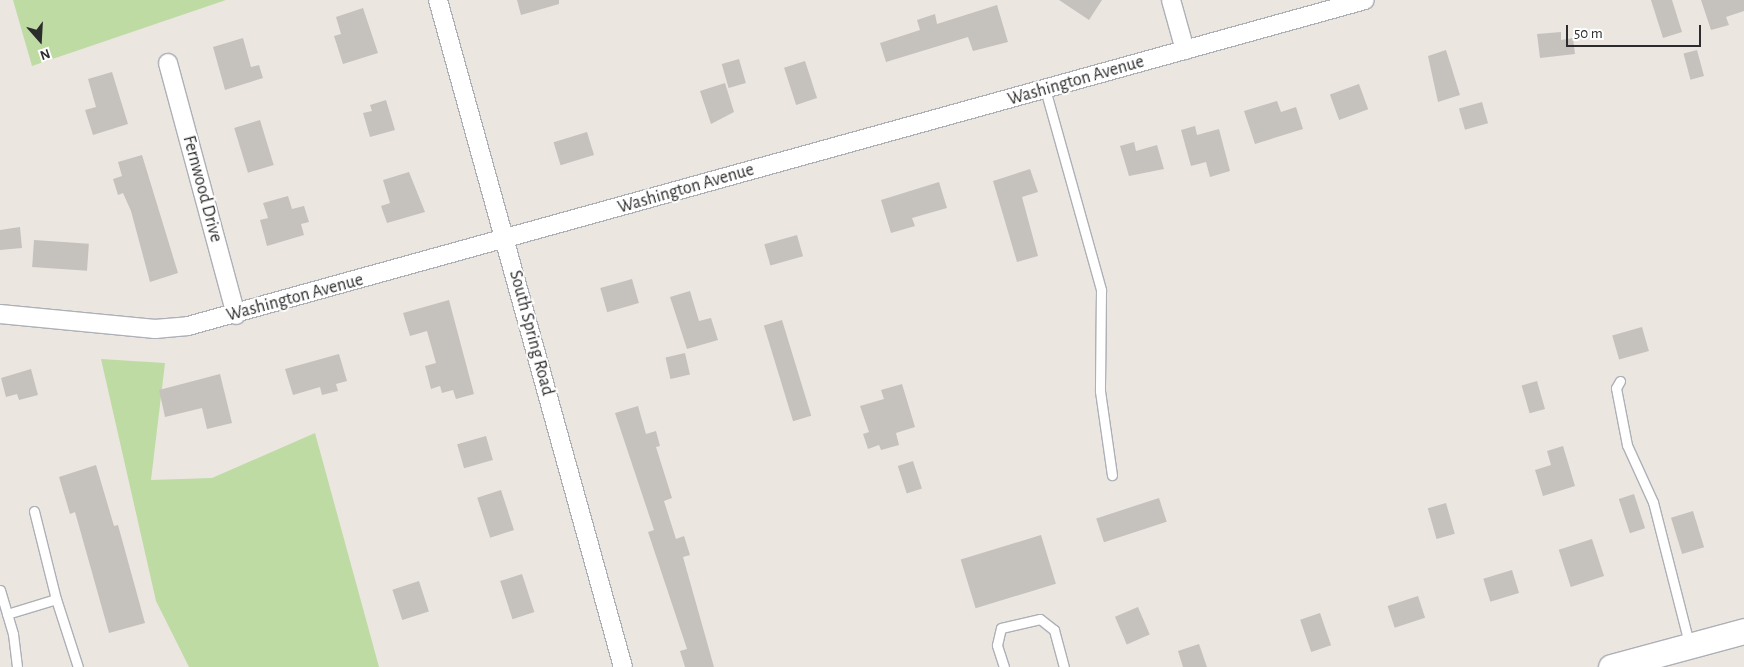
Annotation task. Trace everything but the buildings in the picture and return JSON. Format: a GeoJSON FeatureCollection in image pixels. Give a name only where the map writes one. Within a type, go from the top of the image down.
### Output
{"type":"FeatureCollection","features":[{"type":"Feature","properties":{"kind":"street","name":"South Spring Road"},"geometry":{"type":"LineString","coordinates":[[438,0],[623,667]]}},
{"type":"Feature","properties":{"kind":"street"},"geometry":{"type":"LineString","coordinates":[[1171,0],[1186,50]]}},
{"type":"Feature","properties":{"kind":"street","name":"Washington Avenue"},"geometry":{"type":"LineString","coordinates":[[0,314],[155,329],[188,326],[236,315],[1365,0]]}},
{"type":"Feature","properties":{"kind":"street","name":"Fernwood Drive"},"geometry":{"type":"LineString","coordinates":[[168,63],[236,315]]}},
{"type":"Feature","properties":{"kind":"street"},"geometry":{"type":"LineString","coordinates":[[1611,667],[1744,631]]}},
{"type":"Feature","properties":{"kind":"lane"},"geometry":{"type":"LineString","coordinates":[[1044,89],[1101,290],[1100,391],[1112,475]]}},
{"type":"Feature","properties":{"kind":"lane"},"geometry":{"type":"LineString","coordinates":[[1620,381],[1616,388],[1626,445],[1653,502],[1689,646]]}},
{"type":"Feature","properties":{"kind":"lane"},"geometry":{"type":"LineString","coordinates":[[34,511],[56,599],[78,667]]}},
{"type":"Feature","properties":{"kind":"lane"},"geometry":{"type":"LineString","coordinates":[[0,590],[7,614],[17,667]]}},
{"type":"Feature","properties":{"kind":"lane"},"geometry":{"type":"LineString","coordinates":[[7,614],[56,599]]}},
{"type":"Feature","properties":{"kind":"lane"},"geometry":{"type":"LineString","coordinates":[[1004,667],[997,645],[1001,628],[1040,619],[1054,630],[1064,667]]}},
{"type":"Feature","properties":{"kind":"green space"},"geometry":{"type":"Polygon","coordinates":[[[13,0],[226,0],[32,66],[13,0]]]}},
{"type":"Feature","properties":{"kind":"green space"},"geometry":{"type":"Polygon","coordinates":[[[101,359],[165,363],[151,480],[212,478],[315,433],[379,667],[189,667],[156,601],[101,359]]]}}]}
